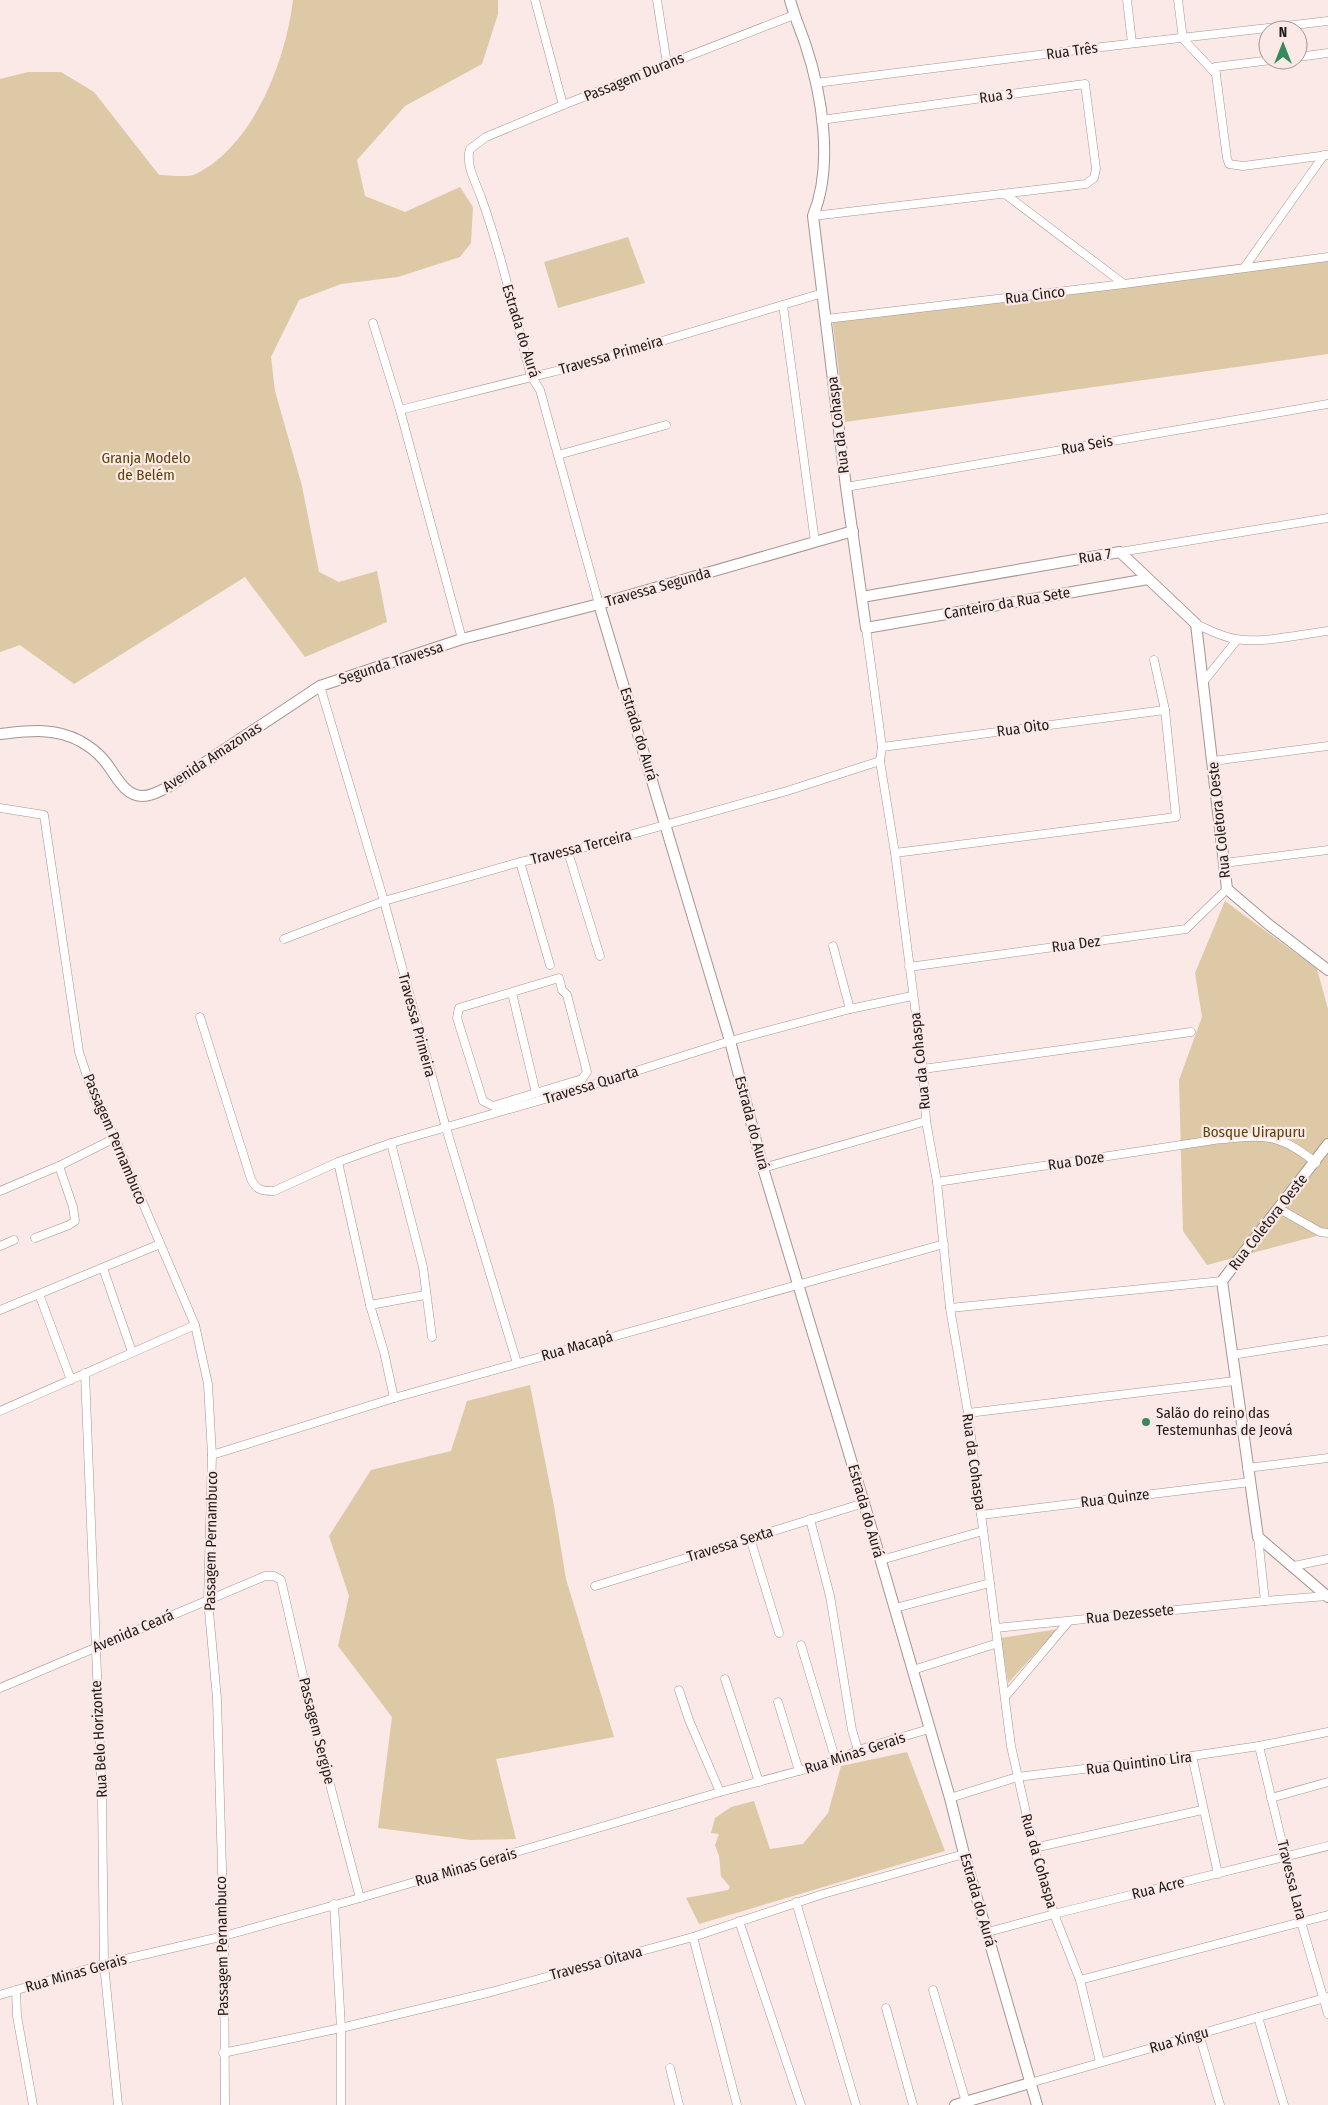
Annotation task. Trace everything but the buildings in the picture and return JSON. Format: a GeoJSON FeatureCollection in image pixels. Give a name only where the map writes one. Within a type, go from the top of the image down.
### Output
{"type":"FeatureCollection","features":[{"type":"Feature","properties":{"kind":"street"},"geometry":{"type":"LineString","coordinates":[[534,0],[563,105]]}},
{"type":"Feature","properties":{"kind":"street"},"geometry":{"type":"LineString","coordinates":[[657,0],[667,64]]}},
{"type":"Feature","properties":{"kind":"street","name":"Rua da Cohaspa"},"geometry":{"type":"LineString","coordinates":[[790,0],[816,83],[821,120],[824,155],[822,184],[813,216],[846,487],[882,747],[880,761],[912,996],[924,1069],[926,1121],[937,1182],[950,1308],[968,1413],[1017,1777],[1034,1848],[1054,1914],[1080,1980],[1100,2062]]}},
{"type":"Feature","properties":{"kind":"street"},"geometry":{"type":"LineString","coordinates":[[1127,0],[1132,44]]}},
{"type":"Feature","properties":{"kind":"street"},"geometry":{"type":"LineString","coordinates":[[1178,0],[1183,39],[1216,74]]}},
{"type":"Feature","properties":{"kind":"street","name":"Passagem Durans"},"geometry":{"type":"LineString","coordinates":[[475,144],[563,105],[794,15]]}},
{"type":"Feature","properties":{"kind":"street","name":"Rua Três"},"geometry":{"type":"LineString","coordinates":[[816,83],[1328,21]]}},
{"type":"Feature","properties":{"kind":"street"},"geometry":{"type":"LineString","coordinates":[[1308,56],[1328,53]]}},
{"type":"Feature","properties":{"kind":"street"},"geometry":{"type":"LineString","coordinates":[[1258,62],[1215,67],[1227,158],[1230,164],[1243,166],[1326,155]]}},
{"type":"Feature","properties":{"kind":"street","name":"Rua 3"},"geometry":{"type":"LineString","coordinates":[[821,120],[1085,84],[1096,170],[1094,178],[1086,184],[1006,194]]}},
{"type":"Feature","properties":{"kind":"street","name":"Estrada do Aurá"},"geometry":{"type":"LineString","coordinates":[[475,144],[469,152],[470,167],[487,215],[531,376],[540,390],[599,604],[730,1041],[763,1168],[881,1560],[1037,2105]]}},
{"type":"Feature","properties":{"kind":"street"},"geometry":{"type":"LineString","coordinates":[[1244,268],[1326,155]]}},
{"type":"Feature","properties":{"kind":"street"},"geometry":{"type":"LineString","coordinates":[[813,216],[1006,194],[1124,284]]}},
{"type":"Feature","properties":{"kind":"street","name":"Rua Cinco"},"geometry":{"type":"LineString","coordinates":[[826,319],[1124,284],[1328,257]]}},
{"type":"Feature","properties":{"kind":"street","name":"Travessa Primeira"},"geometry":{"type":"LineString","coordinates":[[400,410],[588,363],[823,293]]}},
{"type":"Feature","properties":{"kind":"street"},"geometry":{"type":"LineString","coordinates":[[783,305],[815,542]]}},
{"type":"Feature","properties":{"kind":"street"},"geometry":{"type":"LineString","coordinates":[[373,323],[400,410],[462,639]]}},
{"type":"Feature","properties":{"kind":"street","name":"Rua Seis"},"geometry":{"type":"LineString","coordinates":[[846,487],[1328,404]]}},
{"type":"Feature","properties":{"kind":"street"},"geometry":{"type":"LineString","coordinates":[[558,456],[666,425]]}},
{"type":"Feature","properties":{"kind":"street","name":"Rua 7"},"geometry":{"type":"LineString","coordinates":[[862,597],[1328,518]]}},
{"type":"Feature","properties":{"kind":"street","name":"Travessa Segunda"},"geometry":{"type":"LineString","coordinates":[[462,639],[599,604],[853,530]]}},
{"type":"Feature","properties":{"kind":"street"},"geometry":{"type":"LineString","coordinates":[[1120,552],[1196,624],[1215,633],[1237,640],[1255,640],[1328,631]]}},
{"type":"Feature","properties":{"kind":"street","name":"Canteiro da Rua Sete"},"geometry":{"type":"LineString","coordinates":[[866,628],[1148,579]]}},
{"type":"Feature","properties":{"kind":"street","name":"Rua Coletora Oeste"},"geometry":{"type":"LineString","coordinates":[[1196,624],[1227,889],[1268,924],[1328,970]]}},
{"type":"Feature","properties":{"kind":"street","name":"Segunda Travessa"},"geometry":{"type":"LineString","coordinates":[[320,686],[462,639]]}},
{"type":"Feature","properties":{"kind":"street"},"geometry":{"type":"LineString","coordinates":[[1204,681],[1237,640]]}},
{"type":"Feature","properties":{"kind":"street"},"geometry":{"type":"LineString","coordinates":[[894,853],[1176,817],[1165,710],[1154,660]]}},
{"type":"Feature","properties":{"kind":"street","name":"Travessa Primeira"},"geometry":{"type":"LineString","coordinates":[[320,686],[384,901],[446,1128],[517,1363]]}},
{"type":"Feature","properties":{"kind":"street","name":"Avenida Amazonas"},"geometry":{"type":"LineString","coordinates":[[0,734],[47,731],[79,740],[101,757],[125,789],[141,796],[151,795],[168,788],[320,686]]}},
{"type":"Feature","properties":{"kind":"street","name":"Rua Oito"},"geometry":{"type":"LineString","coordinates":[[882,747],[1165,710]]}},
{"type":"Feature","properties":{"kind":"street"},"geometry":{"type":"LineString","coordinates":[[1213,761],[1328,746]]}},
{"type":"Feature","properties":{"kind":"street","name":"Travessa Terceira"},"geometry":{"type":"LineString","coordinates":[[284,939],[384,901],[520,862],[568,852],[787,792],[880,761]]}},
{"type":"Feature","properties":{"kind":"street","name":"Passagem Pernambuco"},"geometry":{"type":"LineString","coordinates":[[0,808],[44,815],[79,1052],[94,1098],[115,1138],[195,1325],[208,1384],[212,1455],[208,1600],[217,1699],[224,1936],[223,2053],[225,2105]]}},
{"type":"Feature","properties":{"kind":"street"},"geometry":{"type":"LineString","coordinates":[[1224,863],[1328,850]]}},
{"type":"Feature","properties":{"kind":"street"},"geometry":{"type":"LineString","coordinates":[[568,852],[600,956]]}},
{"type":"Feature","properties":{"kind":"street"},"geometry":{"type":"LineString","coordinates":[[520,862],[550,966]]}},
{"type":"Feature","properties":{"kind":"street","name":"Rua Dez"},"geometry":{"type":"LineString","coordinates":[[909,967],[1186,929],[1227,889]]}},
{"type":"Feature","properties":{"kind":"street"},"geometry":{"type":"LineString","coordinates":[[833,946],[850,1009]]}},
{"type":"Feature","properties":{"kind":"street"},"geometry":{"type":"LineString","coordinates":[[559,978],[562,990],[567,995],[586,1067],[587,1072],[582,1079],[493,1106],[483,1101],[457,1018],[459,1008],[559,978]]}},
{"type":"Feature","properties":{"kind":"street"},"geometry":{"type":"LineString","coordinates":[[512,993],[536,1093]]}},
{"type":"Feature","properties":{"kind":"street","name":"Travessa Quarta"},"geometry":{"type":"LineString","coordinates":[[200,1017],[250,1179],[255,1187],[274,1191],[338,1162],[391,1143],[584,1088],[730,1041],[850,1009],[912,996]]}},
{"type":"Feature","properties":{"kind":"street"},"geometry":{"type":"LineString","coordinates":[[924,1069],[1191,1032]]}},
{"type":"Feature","properties":{"kind":"street"},"geometry":{"type":"LineString","coordinates":[[582,1079],[584,1088]]}},
{"type":"Feature","properties":{"kind":"street"},"geometry":{"type":"LineString","coordinates":[[763,1168],[926,1121]]}},
{"type":"Feature","properties":{"kind":"street","name":"Rua Doze"},"geometry":{"type":"LineString","coordinates":[[937,1182],[1214,1140],[1257,1137],[1277,1138],[1296,1147],[1316,1162]]}},
{"type":"Feature","properties":{"kind":"street"},"geometry":{"type":"LineString","coordinates":[[0,1191],[59,1166],[115,1138]]}},
{"type":"Feature","properties":{"kind":"street"},"geometry":{"type":"LineString","coordinates":[[391,1143],[423,1267],[425,1295],[432,1337]]}},
{"type":"Feature","properties":{"kind":"street","name":"Rua Coletora Oeste"},"geometry":{"type":"LineString","coordinates":[[1264,1601],[1258,1537],[1222,1281],[1316,1162],[1328,1144]]}},
{"type":"Feature","properties":{"kind":"street"},"geometry":{"type":"LineString","coordinates":[[338,1162],[370,1305],[384,1352],[394,1398]]}},
{"type":"Feature","properties":{"kind":"street"},"geometry":{"type":"LineString","coordinates":[[35,1238],[75,1221],[73,1207],[59,1166]]}},
{"type":"Feature","properties":{"kind":"street"},"geometry":{"type":"LineString","coordinates":[[1278,1208],[1320,1232],[1328,1233]]}},
{"type":"Feature","properties":{"kind":"street"},"geometry":{"type":"LineString","coordinates":[[0,1246],[14,1240]]}},
{"type":"Feature","properties":{"kind":"street"},"geometry":{"type":"LineString","coordinates":[[0,1310],[160,1244]]}},
{"type":"Feature","properties":{"kind":"street","name":"Rua Macapá"},"geometry":{"type":"LineString","coordinates":[[212,1455],[394,1398],[944,1244]]}},
{"type":"Feature","properties":{"kind":"street"},"geometry":{"type":"LineString","coordinates":[[103,1268],[132,1352]]}},
{"type":"Feature","properties":{"kind":"street"},"geometry":{"type":"LineString","coordinates":[[950,1308],[1222,1281]]}},
{"type":"Feature","properties":{"kind":"street"},"geometry":{"type":"LineString","coordinates":[[39,1294],[71,1380]]}},
{"type":"Feature","properties":{"kind":"street"},"geometry":{"type":"LineString","coordinates":[[370,1305],[425,1295]]}},
{"type":"Feature","properties":{"kind":"street"},"geometry":{"type":"LineString","coordinates":[[0,1412],[195,1325]]}},
{"type":"Feature","properties":{"kind":"street"},"geometry":{"type":"LineString","coordinates":[[1232,1355],[1328,1340]]}},
{"type":"Feature","properties":{"kind":"street","name":"Rua Belo Horizonte"},"geometry":{"type":"LineString","coordinates":[[85,1374],[102,1799],[104,1964],[118,2105]]}},
{"type":"Feature","properties":{"kind":"street"},"geometry":{"type":"LineString","coordinates":[[968,1413],[1236,1381]]}},
{"type":"Feature","properties":{"kind":"street"},"geometry":{"type":"LineString","coordinates":[[1247,1468],[1328,1458]]}},
{"type":"Feature","properties":{"kind":"street","name":"Rua Quinze"},"geometry":{"type":"LineString","coordinates":[[981,1515],[1250,1482]]}},
{"type":"Feature","properties":{"kind":"street","name":"Travessa Sexta"},"geometry":{"type":"LineString","coordinates":[[595,1586],[864,1503]]}},
{"type":"Feature","properties":{"kind":"street"},"geometry":{"type":"LineString","coordinates":[[810,1519],[830,1596],[852,1730],[858,1750]]}},
{"type":"Feature","properties":{"kind":"street"},"geometry":{"type":"LineString","coordinates":[[881,1560],[983,1531]]}},
{"type":"Feature","properties":{"kind":"street"},"geometry":{"type":"LineString","coordinates":[[1258,1537],[1328,1596]]}},
{"type":"Feature","properties":{"kind":"street"},"geometry":{"type":"LineString","coordinates":[[750,1538],[779,1633]]}},
{"type":"Feature","properties":{"kind":"street"},"geometry":{"type":"LineString","coordinates":[[1294,1566],[1328,1559]]}},
{"type":"Feature","properties":{"kind":"street","name":"Avenida Ceará"},"geometry":{"type":"LineString","coordinates":[[0,1688],[265,1576]]}},
{"type":"Feature","properties":{"kind":"street","name":"Passagem Sergipe"},"geometry":{"type":"LineString","coordinates":[[265,1576],[274,1576],[281,1580],[284,1589],[315,1728],[360,1898]]}},
{"type":"Feature","properties":{"kind":"street"},"geometry":{"type":"LineString","coordinates":[[895,1608],[990,1583]]}},
{"type":"Feature","properties":{"kind":"street","name":"Rua Dezessete"},"geometry":{"type":"LineString","coordinates":[[996,1628],[1328,1596]]}},
{"type":"Feature","properties":{"kind":"street"},"geometry":{"type":"LineString","coordinates":[[1005,1697],[1069,1621]]}},
{"type":"Feature","properties":{"kind":"street"},"geometry":{"type":"LineString","coordinates":[[912,1670],[998,1643]]}},
{"type":"Feature","properties":{"kind":"street"},"geometry":{"type":"LineString","coordinates":[[801,1645],[836,1761]]}},
{"type":"Feature","properties":{"kind":"street"},"geometry":{"type":"LineString","coordinates":[[725,1679],[759,1782]]}},
{"type":"Feature","properties":{"kind":"street"},"geometry":{"type":"LineString","coordinates":[[679,1690],[689,1720],[720,1792]]}},
{"type":"Feature","properties":{"kind":"street"},"geometry":{"type":"LineString","coordinates":[[778,1702],[799,1771]]}},
{"type":"Feature","properties":{"kind":"street","name":"Rua Minas Gerais"},"geometry":{"type":"LineString","coordinates":[[0,1995],[104,1964],[224,1936],[360,1898],[720,1792],[836,1761],[858,1750],[929,1729]]}},
{"type":"Feature","properties":{"kind":"street","name":"Rua Quintino Lira"},"geometry":{"type":"LineString","coordinates":[[950,1798],[1017,1777],[1192,1756],[1259,1746],[1328,1732]]}},
{"type":"Feature","properties":{"kind":"street","name":"Travessa Lara"},"geometry":{"type":"LineString","coordinates":[[1259,1746],[1301,1922],[1326,1998],[1328,2014]]}},
{"type":"Feature","properties":{"kind":"street"},"geometry":{"type":"LineString","coordinates":[[1192,1756],[1202,1810],[1218,1874]]}},
{"type":"Feature","properties":{"kind":"street"},"geometry":{"type":"LineString","coordinates":[[1271,1798],[1328,1782]]}},
{"type":"Feature","properties":{"kind":"street"},"geometry":{"type":"LineString","coordinates":[[1034,1848],[1202,1810]]}},
{"type":"Feature","properties":{"kind":"street","name":"Rua Acre"},"geometry":{"type":"LineString","coordinates":[[988,1932],[1328,1846]]}},
{"type":"Feature","properties":{"kind":"street","name":"Travessa Oitava"},"geometry":{"type":"LineString","coordinates":[[223,2053],[341,2028],[491,1992],[693,1937],[796,1902],[964,1854]]}},
{"type":"Feature","properties":{"kind":"street"},"geometry":{"type":"LineString","coordinates":[[796,1902],[856,2105]]}},
{"type":"Feature","properties":{"kind":"street"},"geometry":{"type":"LineString","coordinates":[[334,1904],[341,2028],[341,2105]]}},
{"type":"Feature","properties":{"kind":"street"},"geometry":{"type":"LineString","coordinates":[[1080,1980],[1328,1915]]}},
{"type":"Feature","properties":{"kind":"street"},"geometry":{"type":"LineString","coordinates":[[739,1921],[800,2105]]}},
{"type":"Feature","properties":{"kind":"street"},"geometry":{"type":"LineString","coordinates":[[693,1937],[737,2105]]}},
{"type":"Feature","properties":{"kind":"street"},"geometry":{"type":"LineString","coordinates":[[16,1990],[17,2016],[33,2105]]}},
{"type":"Feature","properties":{"kind":"street"},"geometry":{"type":"LineString","coordinates":[[933,1990],[966,2102]]}},
{"type":"Feature","properties":{"kind":"street","name":"Rua Xingu"},"geometry":{"type":"LineString","coordinates":[[1030,2083],[1326,1998]]}},
{"type":"Feature","properties":{"kind":"street"},"geometry":{"type":"LineString","coordinates":[[886,2008],[913,2105]]}},
{"type":"Feature","properties":{"kind":"street"},"geometry":{"type":"LineString","coordinates":[[1258,2017],[1284,2105]]}},
{"type":"Feature","properties":{"kind":"street"},"geometry":{"type":"LineString","coordinates":[[1199,2034],[1220,2105]]}},
{"type":"Feature","properties":{"kind":"street"},"geometry":{"type":"LineString","coordinates":[[1176,2041],[1179,2049]]}},
{"type":"Feature","properties":{"kind":"street"},"geometry":{"type":"LineString","coordinates":[[670,2068],[679,2105]]}},
{"type":"Feature","properties":{"kind":"street"},"geometry":{"type":"LineString","coordinates":[[955,2105],[1030,2083]]}},
{"type":"Feature","properties":{"kind":"green space","name":"Granja Modelo de Belém"},"geometry":{"type":"Polygon","coordinates":[[[293,0],[498,0],[498,14],[482,64],[405,106],[357,160],[365,196],[405,212],[460,187],[473,207],[471,243],[460,257],[398,277],[341,284],[299,300],[271,357],[275,391],[302,486],[319,572],[339,582],[377,571],[387,622],[305,657],[245,577],[74,684],[20,645],[0,652],[0,79],[28,72],[61,72],[94,92],[159,175],[183,176],[196,174],[217,161],[235,143],[264,99],[275,74],[283,48],[293,0]]]}},
{"type":"Feature","properties":{"kind":"green space"},"geometry":{"type":"Polygon","coordinates":[[[628,237],[645,283],[558,308],[544,262],[628,237]]]}},
{"type":"Feature","properties":{"kind":"green space"},"geometry":{"type":"Polygon","coordinates":[[[1328,259],[1328,354],[845,422],[832,317],[1328,259]]]}},
{"type":"Feature","properties":{"kind":"green space","name":"Bosque Uirapuru"},"geometry":{"type":"Polygon","coordinates":[[[1225,901],[1317,969],[1328,1009],[1328,1233],[1207,1265],[1183,1231],[1179,1080],[1202,1017],[1195,973],[1225,901]]]}},
{"type":"Feature","properties":{"kind":"green space"},"geometry":{"type":"Polygon","coordinates":[[[530,1385],[554,1506],[566,1579],[614,1737],[496,1759],[516,1839],[471,1840],[378,1828],[392,1717],[338,1646],[349,1596],[329,1536],[371,1470],[451,1451],[467,1401],[530,1385]]]}},
{"type":"Feature","properties":{"kind":"green space"},"geometry":{"type":"Polygon","coordinates":[[[1058,1629],[1008,1683],[1001,1638],[1058,1629]]]}},
{"type":"Feature","properties":{"kind":"green space"},"geometry":{"type":"Polygon","coordinates":[[[907,1752],[945,1851],[699,1924],[686,1898],[728,1890],[730,1887],[721,1876],[719,1856],[715,1845],[719,1834],[711,1833],[715,1818],[731,1807],[754,1801],[770,1849],[803,1844],[828,1813],[841,1766],[907,1752]]]}},
{"type":"Feature","properties":{"kind":"place","name":"Salão do reino das Testemunhas de Jeová"},"geometry":{"type":"Point","coordinates":[1146,1422]}}]}
